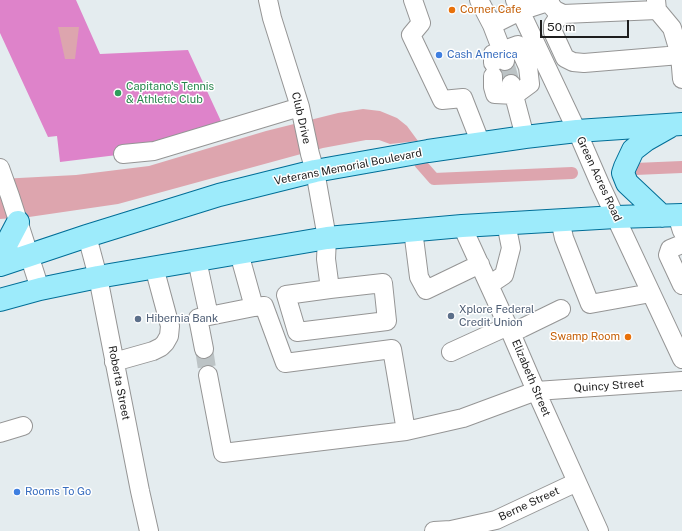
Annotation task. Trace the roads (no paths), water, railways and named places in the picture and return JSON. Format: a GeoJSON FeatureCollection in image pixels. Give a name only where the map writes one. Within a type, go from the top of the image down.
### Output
{"type":"FeatureCollection","features":[{"type":"Feature","properties":{"kind":"main road","name":"Veterans Memorial Boulevard"},"geometry":{"type":"LineString","coordinates":[[0,265],[219,195],[312,163],[409,154],[577,131],[679,124]]}},
{"type":"Feature","properties":{"kind":"main road"},"geometry":{"type":"LineString","coordinates":[[676,219],[627,183],[623,172],[633,150],[646,140],[679,124]]}},
{"type":"Feature","properties":{"kind":"main road"},"geometry":{"type":"LineString","coordinates":[[0,300],[40,289],[98,277],[327,238],[462,226],[560,220],[616,217],[676,219]]}},
{"type":"Feature","properties":{"kind":"main road"},"geometry":{"type":"LineString","coordinates":[[0,252],[6,246],[18,222]]}},
{"type":"Feature","properties":{"kind":"street","name":"Club Drive"},"geometry":{"type":"LineString","coordinates":[[268,0],[301,114],[312,163],[327,238],[326,259],[330,289]]}},
{"type":"Feature","properties":{"kind":"street"},"geometry":{"type":"LineString","coordinates":[[413,0],[422,23],[411,35],[442,100],[463,98],[481,144]]}},
{"type":"Feature","properties":{"kind":"street"},"geometry":{"type":"LineString","coordinates":[[479,0],[507,56],[528,67],[530,84],[495,94],[493,87],[507,56]]}},
{"type":"Feature","properties":{"kind":"street"},"geometry":{"type":"LineString","coordinates":[[492,25],[517,6],[549,1],[555,10],[563,14],[656,5],[672,28],[681,55],[682,79]]}},
{"type":"Feature","properties":{"kind":"street","name":"Green Acres Road"},"geometry":{"type":"LineString","coordinates":[[517,6],[507,56],[577,131],[600,184],[681,355]]}},
{"type":"Feature","properties":{"kind":"street"},"geometry":{"type":"LineString","coordinates":[[563,14],[553,25],[553,32],[565,58],[573,62],[584,63],[681,55]]}},
{"type":"Feature","properties":{"kind":"street"},"geometry":{"type":"LineString","coordinates":[[513,89],[525,137]]}},
{"type":"Feature","properties":{"kind":"street"},"geometry":{"type":"LineString","coordinates":[[123,154],[154,151],[301,114]]}},
{"type":"Feature","properties":{"kind":"street"},"geometry":{"type":"LineString","coordinates":[[2,172],[40,289]]}},
{"type":"Feature","properties":{"kind":"street"},"geometry":{"type":"LineString","coordinates":[[560,220],[564,238],[590,304],[651,293]]}},
{"type":"Feature","properties":{"kind":"street"},"geometry":{"type":"LineString","coordinates":[[494,282],[504,275],[511,248],[506,223]]}},
{"type":"Feature","properties":{"kind":"street","name":"Elizabeth Street"},"geometry":{"type":"LineString","coordinates":[[462,226],[480,264],[494,282],[514,329],[536,391],[599,531]]}},
{"type":"Feature","properties":{"kind":"street"},"geometry":{"type":"LineString","coordinates":[[413,230],[419,277],[426,290],[480,264]]}},
{"type":"Feature","properties":{"kind":"street","name":"Roberta Street"},"geometry":{"type":"LineString","coordinates":[[87,236],[98,277],[149,531]]}},
{"type":"Feature","properties":{"kind":"street"},"geometry":{"type":"LineString","coordinates":[[682,244],[670,249],[668,255],[682,285]]}},
{"type":"Feature","properties":{"kind":"street"},"geometry":{"type":"LineString","coordinates":[[239,253],[254,307]]}},
{"type":"Feature","properties":{"kind":"street"},"geometry":{"type":"LineString","coordinates":[[197,260],[209,316]]}},
{"type":"Feature","properties":{"kind":"street"},"geometry":{"type":"LineString","coordinates":[[114,362],[153,351],[166,343],[169,336],[169,320],[154,267]]}},
{"type":"Feature","properties":{"kind":"street"},"geometry":{"type":"LineString","coordinates":[[383,283],[387,321],[297,332],[286,295],[330,289],[383,283]]}},
{"type":"Feature","properties":{"kind":"street"},"geometry":{"type":"LineString","coordinates":[[204,349],[198,318],[264,306],[285,363],[392,349],[406,431]]}},
{"type":"Feature","properties":{"kind":"street"},"geometry":{"type":"LineString","coordinates":[[450,352],[514,329],[561,309]]}},
{"type":"Feature","properties":{"kind":"street","name":"Quincy Street"},"geometry":{"type":"LineString","coordinates":[[208,375],[223,453],[406,431],[463,418],[536,391],[682,381]]}},
{"type":"Feature","properties":{"kind":"street"},"geometry":{"type":"LineString","coordinates":[[0,433],[24,426]]}},
{"type":"Feature","properties":{"kind":"street","name":"Berne Street"},"geometry":{"type":"LineString","coordinates":[[445,531],[496,520],[576,482]]}},
{"type":"Feature","properties":{"kind":"waterway"},"geometry":{"type":"LineString","coordinates":[[420,163],[434,179],[572,173]]}},
{"type":"Feature","properties":{"kind":"waterway"},"geometry":{"type":"LineString","coordinates":[[635,169],[682,167]]}},
{"type":"Feature","properties":{"kind":"tunnel"},"geometry":{"type":"LineString","coordinates":[[505,62],[511,84]]}},
{"type":"Feature","properties":{"kind":"tunnel"},"geometry":{"type":"LineString","coordinates":[[204,349],[208,375]]}},
{"type":"Feature","properties":{"kind":"place","name":"Corner Cafe"},"geometry":{"type":"Point","coordinates":[452,10]}},
{"type":"Feature","properties":{"kind":"place","name":"Cash America"},"geometry":{"type":"Point","coordinates":[439,55]}},
{"type":"Feature","properties":{"kind":"place","name":"Capitano's Tennis & Athletic Club"},"geometry":{"type":"Point","coordinates":[118,93]}},
{"type":"Feature","properties":{"kind":"place","name":"Xplore Federal Credit Union"},"geometry":{"type":"Point","coordinates":[451,316]}},
{"type":"Feature","properties":{"kind":"place","name":"Hibernia Bank"},"geometry":{"type":"Point","coordinates":[138,319]}},
{"type":"Feature","properties":{"kind":"place","name":"Swamp Room"},"geometry":{"type":"Point","coordinates":[628,337]}},
{"type":"Feature","properties":{"kind":"place","name":"Rooms To Go"},"geometry":{"type":"Point","coordinates":[17,492]}}]}
